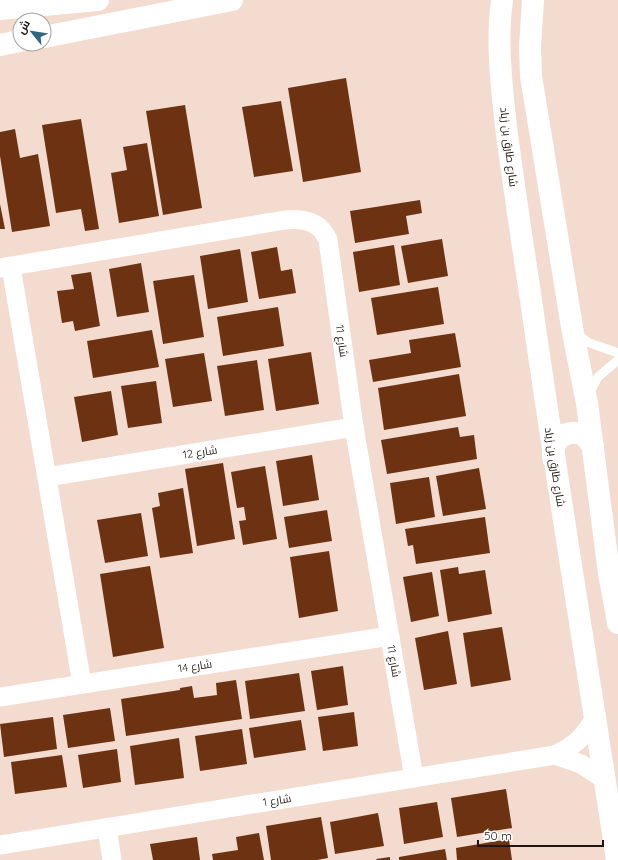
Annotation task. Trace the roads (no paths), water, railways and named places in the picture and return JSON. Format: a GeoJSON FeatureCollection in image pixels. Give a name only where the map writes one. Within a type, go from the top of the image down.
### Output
{"type":"FeatureCollection","features":[{"type":"Feature","properties":{"kind":"main road"},"geometry":{"type":"LineString","coordinates":[[0,9],[98,0]]}},
{"type":"Feature","properties":{"kind":"main road"},"geometry":{"type":"LineString","coordinates":[[52,35],[232,0]]}},
{"type":"Feature","properties":{"kind":"main road","name":"شارع طارق بن زياد"},"geometry":{"type":"LineString","coordinates":[[502,0],[499,41],[500,74],[514,190],[554,458],[596,715],[616,860]]}},
{"type":"Feature","properties":{"kind":"main road"},"geometry":{"type":"LineString","coordinates":[[533,0],[530,47],[531,76],[573,332],[587,403],[614,579],[618,623]]}},
{"type":"Feature","properties":{"kind":"main road"},"geometry":{"type":"LineString","coordinates":[[0,44],[12,42]]}},
{"type":"Feature","properties":{"kind":"main road"},"geometry":{"type":"LineString","coordinates":[[554,458],[555,443],[566,434],[573,432],[584,435],[593,446]]}},
{"type":"Feature","properties":{"kind":"street","name":"شارع 11"},"geometry":{"type":"LineString","coordinates":[[6,267],[285,220],[300,219],[309,221],[320,227],[328,240],[354,426],[414,778]]}},
{"type":"Feature","properties":{"kind":"street"},"geometry":{"type":"LineString","coordinates":[[6,267],[46,477],[82,684]]}},
{"type":"Feature","properties":{"kind":"street","name":"شارع 12"},"geometry":{"type":"LineString","coordinates":[[46,477],[354,426]]}},
{"type":"Feature","properties":{"kind":"street","name":"شارع 14"},"geometry":{"type":"LineString","coordinates":[[0,697],[390,636]]}},
{"type":"Feature","properties":{"kind":"street","name":"شارع 1"},"geometry":{"type":"LineString","coordinates":[[0,845],[555,755],[568,749],[580,740],[596,715]]}},
{"type":"Feature","properties":{"kind":"street","name":"شارع 1"},"geometry":{"type":"LineString","coordinates":[[555,755],[581,764],[604,779]]}},
{"type":"Feature","properties":{"kind":"street"},"geometry":{"type":"LineString","coordinates":[[107,828],[112,860]]}},
{"type":"Feature","properties":{"kind":"lane"},"geometry":{"type":"LineString","coordinates":[[573,332],[590,343],[618,353]]}},
{"type":"Feature","properties":{"kind":"lane"},"geometry":{"type":"LineString","coordinates":[[587,403],[591,389],[598,377],[618,360]]}}]}
